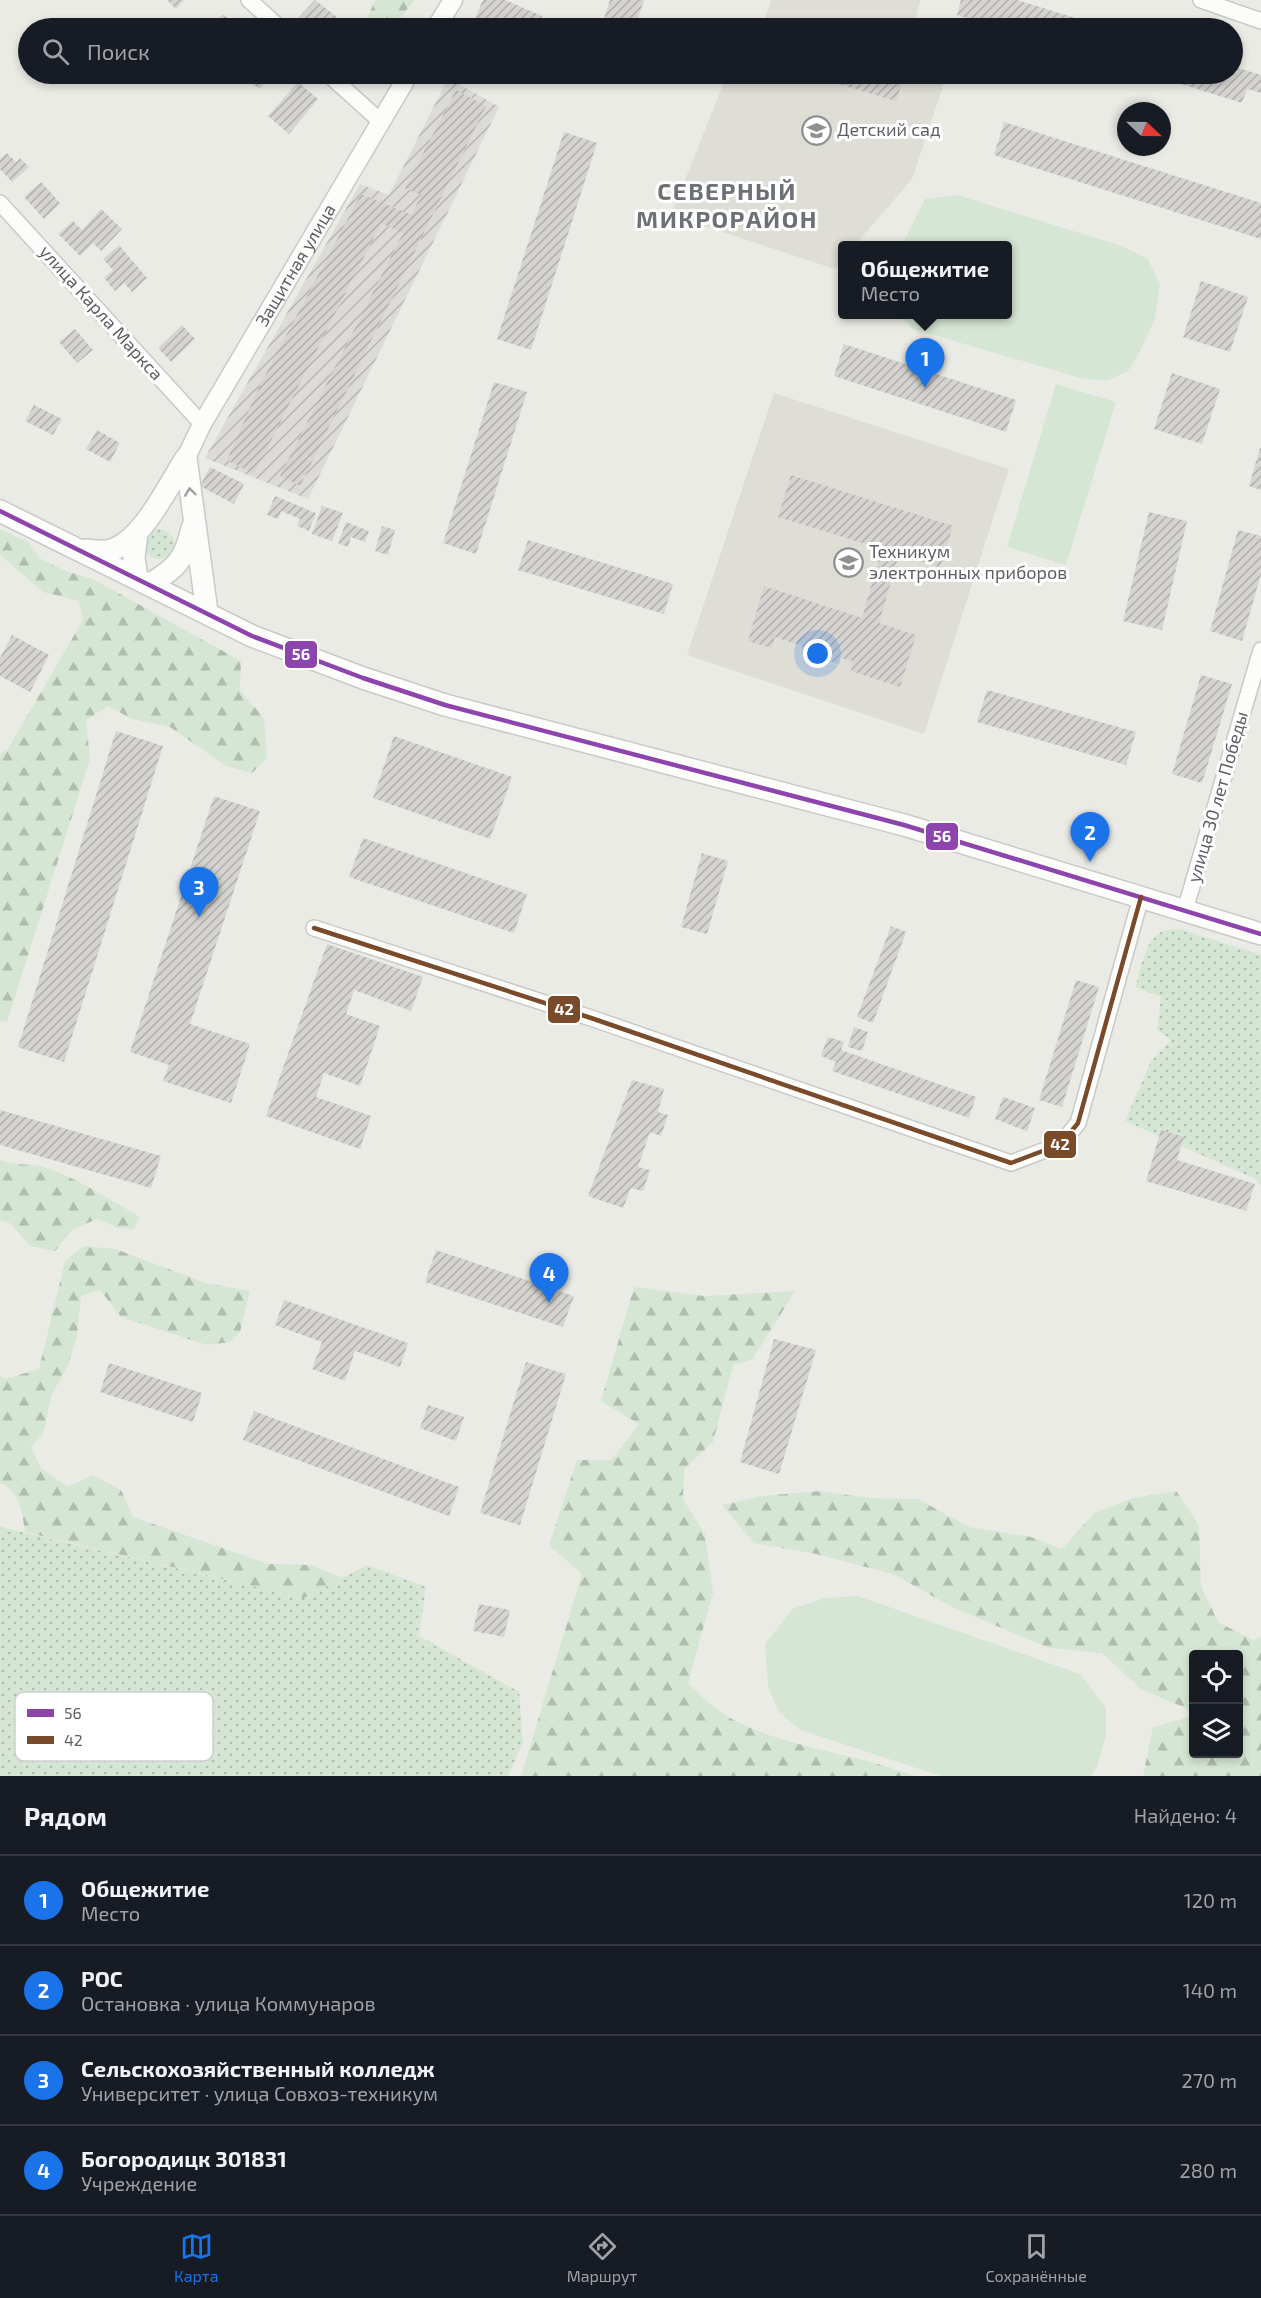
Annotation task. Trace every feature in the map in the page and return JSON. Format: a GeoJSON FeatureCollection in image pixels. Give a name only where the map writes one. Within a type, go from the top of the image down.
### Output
{"type":"FeatureCollection","features":[{"type":"Feature","properties":{"kind":"main road"},"geometry":{"type":"LineString","coordinates":[[186,458],[207,612]]}},
{"type":"Feature","properties":{"kind":"main road"},"geometry":{"type":"LineString","coordinates":[[77,549],[101,552],[115,549],[137,533],[186,458]]}},
{"type":"Feature","properties":{"kind":"main road"},"geometry":{"type":"LineString","coordinates":[[0,511],[252,636],[363,678],[445,705],[904,825],[1261,934]]}},
{"type":"Feature","properties":{"kind":"main road"},"geometry":{"type":"LineString","coordinates":[[143,581],[171,572],[180,562],[188,547],[194,518]]}},
{"type":"Feature","properties":{"kind":"main road"},"geometry":{"type":"LineString","coordinates":[[137,533],[134,558],[143,581]]}},
{"type":"Feature","properties":{"kind":"street"},"geometry":{"type":"LineString","coordinates":[[249,0],[269,18]]}},
{"type":"Feature","properties":{"kind":"street"},"geometry":{"type":"LineString","coordinates":[[442,18],[453,0]]}},
{"type":"Feature","properties":{"kind":"street"},"geometry":{"type":"LineString","coordinates":[[1201,0],[1261,21]]}},
{"type":"Feature","properties":{"kind":"street"},"geometry":{"type":"LineString","coordinates":[[339,84],[380,121]]}},
{"type":"Feature","properties":{"kind":"street","name":"Защитная улица"},"geometry":{"type":"LineString","coordinates":[[186,458],[202,424],[403,84]]}},
{"type":"Feature","properties":{"kind":"street","name":"улица Карла Маркса"},"geometry":{"type":"LineString","coordinates":[[0,203],[202,424]]}},
{"type":"Feature","properties":{"kind":"street","name":"улица 30 лет Победы"},"geometry":{"type":"LineString","coordinates":[[1185,910],[1261,650]]}},
{"type":"Feature","properties":{"kind":"street"},"geometry":{"type":"LineString","coordinates":[[314,928],[594,1018],[1011,1163],[1061,1144],[1078,1123],[1141,897]]}},
{"type":"Feature","properties":{"kind":"shaded area"},"geometry":{"type":"Polygon","coordinates":[[[771,0],[920,0],[916,18],[765,18],[771,0]]]}},
{"type":"Feature","properties":{"kind":"shaded area"},"geometry":{"type":"Polygon","coordinates":[[[445,84],[459,84],[499,107],[308,499],[205,458],[360,184],[389,195],[445,84]]]}},
{"type":"Feature","properties":{"kind":"shaded area","name":"Детский сад"},"geometry":{"type":"Polygon","coordinates":[[[723,84],[944,84],[912,179],[858,241],[838,241],[838,265],[835,269],[671,215],[723,84]]]}},
{"type":"Feature","properties":{"kind":"shaded area","name":"Техникум электронных приборов"},"geometry":{"type":"Polygon","coordinates":[[[774,393],[1009,469],[924,734],[687,655],[774,393]]]}},
{"type":"Feature","properties":{"kind":"green space"},"geometry":{"type":"Polygon","coordinates":[[[375,0],[414,0],[400,18],[367,18],[375,0]]]}},
{"type":"Feature","properties":{"kind":"green space"},"geometry":{"type":"Polygon","coordinates":[[[957,195],[1122,246],[1148,259],[1160,285],[1155,318],[1141,350],[1128,371],[1108,380],[1084,379],[913,329],[903,319],[1012,319],[1012,241],[904,241],[925,199],[957,195]]]}},
{"type":"Feature","properties":{"kind":"green space"},"geometry":{"type":"Polygon","coordinates":[[[1056,384],[1116,402],[1066,565],[1007,547],[1056,384]]]}},
{"type":"Feature","properties":{"kind":"green space"},"geometry":{"type":"Polygon","coordinates":[[[0,529],[28,542],[41,559],[68,572],[93,579],[241,661],[240,690],[264,718],[267,758],[252,773],[226,766],[170,727],[132,719],[108,706],[86,720],[90,759],[7,1022],[0,1021],[0,754],[8,749],[83,620],[79,601],[43,592],[0,555],[0,529]]]}},
{"type":"Feature","properties":{"kind":"green space"},"geometry":{"type":"Polygon","coordinates":[[[159,529],[165,530],[173,538],[173,550],[165,558],[159,559],[153,558],[145,550],[144,544],[145,538],[153,530],[159,529]]]}},
{"type":"Feature","properties":{"kind":"green space"},"geometry":{"type":"Polygon","coordinates":[[[1180,929],[1261,955],[1261,1186],[1256,1179],[1125,1121],[1151,1061],[1171,1040],[1157,1030],[1161,997],[1136,987],[1141,965],[1155,936],[1163,931],[1180,929]]]}},
{"type":"Feature","properties":{"kind":"green space"},"geometry":{"type":"Polygon","coordinates":[[[0,1160],[44,1167],[62,1174],[140,1217],[134,1229],[118,1228],[97,1219],[72,1230],[55,1251],[30,1246],[10,1223],[0,1221],[0,1160]]]}},
{"type":"Feature","properties":{"kind":"green space"},"geometry":{"type":"Polygon","coordinates":[[[84,1246],[115,1249],[206,1283],[250,1291],[240,1332],[230,1342],[207,1345],[121,1317],[100,1290],[81,1296],[77,1336],[67,1368],[52,1394],[43,1434],[31,1447],[41,1468],[68,1487],[93,1475],[121,1490],[133,1517],[269,1564],[312,1565],[342,1578],[304,1598],[25,1532],[21,1509],[16,1497],[7,1486],[0,1482],[0,1376],[5,1379],[39,1369],[65,1261],[84,1246]]]}},
{"type":"Feature","properties":{"kind":"green space"},"geometry":{"type":"Polygon","coordinates":[[[634,1287],[704,1296],[795,1291],[752,1360],[733,1365],[713,1442],[684,1469],[683,1499],[705,1534],[713,1593],[688,1683],[721,1712],[755,1730],[914,1776],[521,1776],[582,1574],[549,1545],[577,1460],[611,1460],[639,1424],[601,1401],[634,1287]]]}},
{"type":"Feature","properties":{"kind":"green space"},"geometry":{"type":"Polygon","coordinates":[[[820,1491],[869,1498],[918,1499],[969,1527],[1031,1537],[1062,1549],[1094,1513],[1130,1499],[1176,1491],[1199,1525],[1201,1586],[1218,1622],[1253,1640],[1261,1637],[1261,1776],[1143,1776],[1153,1727],[1189,1717],[1189,1758],[1243,1758],[1243,1650],[1189,1650],[1189,1709],[1142,1690],[1102,1653],[1049,1648],[952,1607],[893,1574],[816,1554],[754,1543],[722,1505],[762,1496],[820,1491]]]}},
{"type":"Feature","properties":{"kind":"green space"},"geometry":{"type":"Polygon","coordinates":[[[0,1527],[304,1598],[367,1565],[426,1587],[419,1636],[519,1692],[523,1742],[508,1776],[0,1776],[0,1527]]]}},
{"type":"Feature","properties":{"kind":"green space"},"geometry":{"type":"Polygon","coordinates":[[[858,1596],[1080,1674],[1106,1708],[1106,1736],[1097,1767],[1091,1776],[941,1776],[800,1730],[779,1712],[768,1687],[765,1644],[792,1609],[825,1598],[858,1596]]]}},
{"type":"Feature","properties":{"kind":"building"},"geometry":{"type":"Polygon","coordinates":[[[167,0],[184,0],[176,9],[167,0]]]}},
{"type":"Feature","properties":{"kind":"building"},"geometry":{"type":"Polygon","coordinates":[[[315,0],[337,17],[336,18],[298,18],[315,0]]]}},
{"type":"Feature","properties":{"kind":"building"},"geometry":{"type":"Polygon","coordinates":[[[483,0],[505,0],[542,16],[541,18],[475,18],[483,0]]]}},
{"type":"Feature","properties":{"kind":"building"},"geometry":{"type":"Polygon","coordinates":[[[610,0],[644,0],[638,18],[604,18],[610,0]]]}},
{"type":"Feature","properties":{"kind":"building"},"geometry":{"type":"Polygon","coordinates":[[[961,0],[1017,0],[1076,18],[967,18],[957,15],[961,0]]]}},
{"type":"Feature","properties":{"kind":"building"},"geometry":{"type":"Polygon","coordinates":[[[1243,69],[1261,75],[1261,93],[1247,89],[1242,103],[1181,84],[1243,84],[1243,69]]]}},
{"type":"Feature","properties":{"kind":"building"},"geometry":{"type":"Polygon","coordinates":[[[252,84],[264,84],[260,89],[252,84]]]}},
{"type":"Feature","properties":{"kind":"building"},"geometry":{"type":"Polygon","coordinates":[[[296,84],[300,84],[318,99],[289,134],[268,116],[296,84]]]}},
{"type":"Feature","properties":{"kind":"building"},"geometry":{"type":"Polygon","coordinates":[[[839,84],[902,84],[896,101],[839,84]]]}},
{"type":"Feature","properties":{"kind":"building"},"geometry":{"type":"Polygon","coordinates":[[[456,90],[486,106],[300,486],[280,476],[403,233],[381,223],[254,474],[227,460],[260,385],[361,194],[412,215],[421,195],[405,188],[456,90]]]}},
{"type":"Feature","properties":{"kind":"building"},"geometry":{"type":"Polygon","coordinates":[[[1004,122],[1261,203],[1261,239],[994,155],[1004,122]]]}},
{"type":"Feature","properties":{"kind":"building"},"geometry":{"type":"Polygon","coordinates":[[[564,132],[597,143],[531,350],[497,339],[564,132]]]}},
{"type":"Feature","properties":{"kind":"building"},"geometry":{"type":"Polygon","coordinates":[[[7,153],[16,162],[20,158],[29,167],[12,182],[0,169],[0,159],[7,153]]]}},
{"type":"Feature","properties":{"kind":"building"},"geometry":{"type":"Polygon","coordinates":[[[41,182],[60,203],[44,219],[24,197],[41,182]]]}},
{"type":"Feature","properties":{"kind":"building"},"geometry":{"type":"Polygon","coordinates":[[[101,209],[122,229],[101,251],[93,243],[80,256],[58,234],[73,221],[82,230],[101,209]]]}},
{"type":"Feature","properties":{"kind":"building"},"geometry":{"type":"Polygon","coordinates":[[[119,245],[147,278],[132,292],[124,283],[115,291],[104,278],[113,270],[103,259],[119,245]]]}},
{"type":"Feature","properties":{"kind":"building"},"geometry":{"type":"Polygon","coordinates":[[[1201,281],[1248,297],[1230,352],[1183,337],[1201,281]]]}},
{"type":"Feature","properties":{"kind":"building"},"geometry":{"type":"Polygon","coordinates":[[[182,325],[195,339],[171,362],[158,348],[182,325]]]}},
{"type":"Feature","properties":{"kind":"building"},"geometry":{"type":"Polygon","coordinates":[[[75,329],[93,350],[77,363],[59,342],[75,329]]]}},
{"type":"Feature","properties":{"kind":"building"},"geometry":{"type":"Polygon","coordinates":[[[844,344],[1016,400],[1006,432],[834,376],[844,344]]]}},
{"type":"Feature","properties":{"kind":"building"},"geometry":{"type":"Polygon","coordinates":[[[1172,373],[1220,389],[1202,444],[1154,429],[1172,373]]]}},
{"type":"Feature","properties":{"kind":"building"},"geometry":{"type":"Polygon","coordinates":[[[494,382],[527,392],[476,554],[443,543],[494,382]]]}},
{"type":"Feature","properties":{"kind":"building"},"geometry":{"type":"Polygon","coordinates":[[[34,405],[62,419],[53,435],[25,421],[34,405]]]}},
{"type":"Feature","properties":{"kind":"building"},"geometry":{"type":"Polygon","coordinates":[[[97,430],[120,443],[110,462],[86,449],[97,430]]]}},
{"type":"Feature","properties":{"kind":"building"},"geometry":{"type":"Polygon","coordinates":[[[1261,448],[1261,490],[1249,486],[1261,448]]]}},
{"type":"Feature","properties":{"kind":"building"},"geometry":{"type":"Polygon","coordinates":[[[210,467],[244,484],[234,504],[200,486],[210,467]]]}},
{"type":"Feature","properties":{"kind":"building"},"geometry":{"type":"Polygon","coordinates":[[[791,475],[953,526],[940,567],[899,554],[879,623],[916,635],[900,687],[851,671],[853,661],[841,658],[839,664],[801,652],[802,646],[775,637],[772,648],[748,641],[764,586],[862,618],[882,549],[778,517],[791,475]]]}},
{"type":"Feature","properties":{"kind":"building"},"geometry":{"type":"Polygon","coordinates":[[[275,496],[316,513],[309,531],[297,526],[300,519],[281,511],[278,519],[267,515],[275,496]]]}},
{"type":"Feature","properties":{"kind":"building"},"geometry":{"type":"Polygon","coordinates":[[[322,506],[343,513],[332,541],[312,534],[322,506]]]}},
{"type":"Feature","properties":{"kind":"building"},"geometry":{"type":"Polygon","coordinates":[[[1149,512],[1187,521],[1162,630],[1123,621],[1149,512]]]}},
{"type":"Feature","properties":{"kind":"building"},"geometry":{"type":"Polygon","coordinates":[[[346,522],[369,531],[365,542],[351,537],[348,547],[338,543],[346,522]]]}},
{"type":"Feature","properties":{"kind":"building"},"geometry":{"type":"Polygon","coordinates":[[[382,526],[395,530],[388,555],[375,551],[382,526]]]}},
{"type":"Feature","properties":{"kind":"building"},"geometry":{"type":"Polygon","coordinates":[[[1238,530],[1261,536],[1261,574],[1242,641],[1210,631],[1238,530]]]}},
{"type":"Feature","properties":{"kind":"building"},"geometry":{"type":"Polygon","coordinates":[[[528,540],[673,584],[664,614],[518,570],[528,540]]]}},
{"type":"Feature","properties":{"kind":"building"},"geometry":{"type":"Polygon","coordinates":[[[12,635],[49,655],[30,692],[0,676],[0,658],[12,635]]]}},
{"type":"Feature","properties":{"kind":"building"},"geometry":{"type":"Polygon","coordinates":[[[1201,675],[1232,684],[1202,783],[1172,774],[1201,675]]]}},
{"type":"Feature","properties":{"kind":"building"},"geometry":{"type":"Polygon","coordinates":[[[987,690],[1136,732],[1126,765],[977,722],[987,690]]]}},
{"type":"Feature","properties":{"kind":"building"},"geometry":{"type":"Polygon","coordinates":[[[116,731],[163,746],[64,1062],[18,1047],[116,731]]]}},
{"type":"Feature","properties":{"kind":"building"},"geometry":{"type":"Polygon","coordinates":[[[394,736],[512,777],[490,839],[373,798],[394,736]]]}},
{"type":"Feature","properties":{"kind":"building"},"geometry":{"type":"Polygon","coordinates":[[[214,796],[260,811],[190,1024],[250,1044],[231,1103],[163,1081],[169,1065],[130,1052],[214,796]]]}},
{"type":"Feature","properties":{"kind":"building"},"geometry":{"type":"Polygon","coordinates":[[[363,838],[527,894],[514,933],[349,877],[363,838]]]}},
{"type":"Feature","properties":{"kind":"building"},"geometry":{"type":"Polygon","coordinates":[[[702,853],[728,861],[707,934],[681,927],[702,853]]]}},
{"type":"Feature","properties":{"kind":"building"},"geometry":{"type":"Polygon","coordinates":[[[891,926],[906,932],[873,1023],[857,1017],[891,926]]]}},
{"type":"Feature","properties":{"kind":"building"},"geometry":{"type":"Polygon","coordinates":[[[327,944],[423,977],[411,1011],[354,990],[346,1014],[380,1026],[360,1086],[324,1073],[316,1097],[371,1116],[360,1149],[266,1116],[327,944]]]}},
{"type":"Feature","properties":{"kind":"building"},"geometry":{"type":"Polygon","coordinates":[[[1076,980],[1099,987],[1062,1107],[1039,1100],[1076,980]]]}},
{"type":"Feature","properties":{"kind":"building"},"geometry":{"type":"Polygon","coordinates":[[[854,1027],[868,1032],[862,1051],[848,1047],[854,1027]]]}},
{"type":"Feature","properties":{"kind":"building"},"geometry":{"type":"Polygon","coordinates":[[[828,1037],[844,1042],[841,1050],[976,1097],[969,1118],[832,1071],[836,1062],[821,1056],[828,1037]]]}},
{"type":"Feature","properties":{"kind":"building"},"geometry":{"type":"Polygon","coordinates":[[[632,1080],[664,1089],[658,1112],[668,1115],[661,1136],[650,1132],[638,1167],[650,1170],[643,1191],[631,1188],[623,1208],[588,1196],[632,1080]]]}},
{"type":"Feature","properties":{"kind":"building"},"geometry":{"type":"Polygon","coordinates":[[[1003,1097],[1035,1108],[1027,1131],[995,1119],[1003,1097]]]}},
{"type":"Feature","properties":{"kind":"building"},"geometry":{"type":"Polygon","coordinates":[[[0,1110],[161,1156],[151,1188],[0,1145],[0,1110]]]}},
{"type":"Feature","properties":{"kind":"building"},"geometry":{"type":"Polygon","coordinates":[[[1161,1130],[1184,1137],[1177,1160],[1255,1184],[1246,1211],[1146,1181],[1161,1130]]]}},
{"type":"Feature","properties":{"kind":"building"},"geometry":{"type":"Polygon","coordinates":[[[436,1250],[574,1296],[563,1327],[425,1282],[436,1250]]]}},
{"type":"Feature","properties":{"kind":"building"},"geometry":{"type":"Polygon","coordinates":[[[284,1300],[408,1343],[400,1367],[355,1351],[345,1381],[312,1369],[322,1342],[275,1325],[284,1300]]]}},
{"type":"Feature","properties":{"kind":"building"},"geometry":{"type":"Polygon","coordinates":[[[774,1339],[816,1350],[779,1474],[740,1462],[774,1339]]]}},
{"type":"Feature","properties":{"kind":"building"},"geometry":{"type":"Polygon","coordinates":[[[526,1362],[566,1374],[520,1525],[480,1513],[526,1362]]]}},
{"type":"Feature","properties":{"kind":"building"},"geometry":{"type":"Polygon","coordinates":[[[109,1363],[202,1393],[193,1422],[100,1392],[109,1363]]]}},
{"type":"Feature","properties":{"kind":"building"},"geometry":{"type":"Polygon","coordinates":[[[428,1405],[464,1417],[456,1441],[420,1428],[428,1405]]]}},
{"type":"Feature","properties":{"kind":"building"},"geometry":{"type":"Polygon","coordinates":[[[254,1411],[459,1487],[449,1516],[243,1440],[254,1411]]]}},
{"type":"Feature","properties":{"kind":"building"},"geometry":{"type":"Polygon","coordinates":[[[479,1604],[510,1610],[504,1637],[473,1631],[479,1604]]]}},
{"type":"Feature","properties":{"kind":"transit line","name":"56"},"geometry":{"type":"LineString","coordinates":[[0,511],[252,636],[363,678],[445,705],[904,825],[1261,934]]}},
{"type":"Feature","properties":{"kind":"transit line","name":"42"},"geometry":{"type":"LineString","coordinates":[[314,928],[594,1019],[1011,1163],[1061,1144],[1078,1123],[1141,897]]}},
{"type":"Feature","properties":{"kind":"place","name":"Детский сад"},"geometry":{"type":"Point","coordinates":[816,130]}},
{"type":"Feature","properties":{"kind":"place","name":"Общежитие"},"geometry":{"type":"Point","coordinates":[925,388]}},
{"type":"Feature","properties":{"kind":"place","name":"Техникум электронных приборов"},"geometry":{"type":"Point","coordinates":[848,562]}},
{"type":"Feature","properties":{"kind":"place","name":"РОС"},"geometry":{"type":"Point","coordinates":[1090,862]}},
{"type":"Feature","properties":{"kind":"place","name":"Сельскохозяйственный колледж"},"geometry":{"type":"Point","coordinates":[199,917]}},
{"type":"Feature","properties":{"kind":"place","name":"Богородицк 301831"},"geometry":{"type":"Point","coordinates":[549,1303]}},
{"type":"Feature","properties":{"kind":"district","name":"СЕВЕРНЫЙ МИКРОРАЙОН"},"geometry":{"type":"Point","coordinates":[727,206]}}]}
